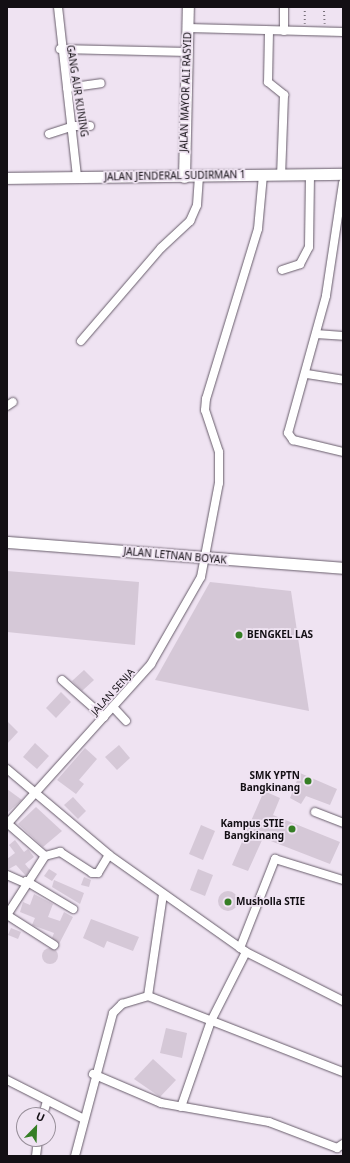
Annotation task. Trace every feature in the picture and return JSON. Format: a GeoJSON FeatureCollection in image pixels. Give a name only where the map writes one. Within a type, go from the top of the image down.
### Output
{"type":"FeatureCollection","features":[{"type":"Feature","properties":{"kind":"street","name":"GANG AUR KUNING"},"geometry":{"type":"LineString","coordinates":[[58,7],[60,49],[74,126],[77,177]]}},
{"type":"Feature","properties":{"kind":"street","name":"JALAN MAYOR ALI RASYID"},"geometry":{"type":"LineString","coordinates":[[184,178],[188,7]]}},
{"type":"Feature","properties":{"kind":"street"},"geometry":{"type":"LineString","coordinates":[[284,7],[284,31]]}},
{"type":"Feature","properties":{"kind":"street"},"geometry":{"type":"LineString","coordinates":[[188,28],[343,32]]}},
{"type":"Feature","properties":{"kind":"street"},"geometry":{"type":"LineString","coordinates":[[269,31],[268,82],[284,95],[282,176]]}},
{"type":"Feature","properties":{"kind":"street"},"geometry":{"type":"LineString","coordinates":[[60,49],[188,52]]}},
{"type":"Feature","properties":{"kind":"street"},"geometry":{"type":"LineString","coordinates":[[67,88],[101,83]]}},
{"type":"Feature","properties":{"kind":"street"},"geometry":{"type":"LineString","coordinates":[[49,134],[74,126],[90,126]]}},
{"type":"Feature","properties":{"kind":"street","name":"JALAN JENDERAL SUDIRMAN 1"},"geometry":{"type":"LineString","coordinates":[[7,178],[184,178],[343,174]]}},
{"type":"Feature","properties":{"kind":"street","name":"JALAN SENJA"},"geometry":{"type":"LineString","coordinates":[[7,823],[113,707],[161,650],[195,592],[206,557],[218,483],[218,447],[205,410],[206,400],[258,229],[263,175]]}},
{"type":"Feature","properties":{"kind":"street"},"geometry":{"type":"LineString","coordinates":[[282,270],[300,264],[309,247],[310,175]]}},
{"type":"Feature","properties":{"kind":"street"},"geometry":{"type":"LineString","coordinates":[[81,341],[161,248],[190,221],[197,205],[199,177]]}},
{"type":"Feature","properties":{"kind":"street"},"geometry":{"type":"LineString","coordinates":[[343,182],[326,296],[306,374],[288,433],[293,440],[343,452]]}},
{"type":"Feature","properties":{"kind":"street"},"geometry":{"type":"LineString","coordinates":[[316,334],[343,336]]}},
{"type":"Feature","properties":{"kind":"street"},"geometry":{"type":"LineString","coordinates":[[306,374],[343,380]]}},
{"type":"Feature","properties":{"kind":"street","name":"JALAN LETNAN BOYAK"},"geometry":{"type":"LineString","coordinates":[[7,542],[343,568]]}},
{"type":"Feature","properties":{"kind":"street"},"geometry":{"type":"LineString","coordinates":[[62,680],[104,717]]}},
{"type":"Feature","properties":{"kind":"street"},"geometry":{"type":"LineString","coordinates":[[113,707],[126,721]]}},
{"type":"Feature","properties":{"kind":"street"},"geometry":{"type":"LineString","coordinates":[[7,769],[110,855],[243,950],[343,1001]]}},
{"type":"Feature","properties":{"kind":"street"},"geometry":{"type":"LineString","coordinates":[[315,812],[343,823]]}},
{"type":"Feature","properties":{"kind":"street"},"geometry":{"type":"LineString","coordinates":[[7,823],[45,856]]}},
{"type":"Feature","properties":{"kind":"street"},"geometry":{"type":"LineString","coordinates":[[54,945],[7,915],[26,882],[45,856],[60,852],[96,874],[110,855]]}},
{"type":"Feature","properties":{"kind":"street"},"geometry":{"type":"LineString","coordinates":[[181,1107],[211,1021],[243,950],[275,859],[343,880]]}},
{"type":"Feature","properties":{"kind":"street"},"geometry":{"type":"LineString","coordinates":[[7,875],[26,882],[73,909]]}},
{"type":"Feature","properties":{"kind":"street"},"geometry":{"type":"LineString","coordinates":[[148,996],[163,894]]}},
{"type":"Feature","properties":{"kind":"street"},"geometry":{"type":"LineString","coordinates":[[75,1156],[94,1074],[113,1013],[122,1004],[148,996],[343,1072]]}},
{"type":"Feature","properties":{"kind":"street"},"geometry":{"type":"LineString","coordinates":[[94,1074],[161,1103],[268,1122],[334,1147],[343,1144]]}},
{"type":"Feature","properties":{"kind":"street"},"geometry":{"type":"LineString","coordinates":[[7,1080],[84,1119]]}},
{"type":"Feature","properties":{"kind":"street"},"geometry":{"type":"LineString","coordinates":[[45,1107],[47,1101]]}},
{"type":"Feature","properties":{"kind":"path"},"geometry":{"type":"LineString","coordinates":[[305,7],[306,32]]}},
{"type":"Feature","properties":{"kind":"path"},"geometry":{"type":"LineString","coordinates":[[324,7],[325,32]]}},
{"type":"Feature","properties":{"kind":"building"},"geometry":{"type":"Polygon","coordinates":[[[7,571],[139,582],[135,645],[7,632],[7,571]]]}},
{"type":"Feature","properties":{"kind":"building","name":"BENGKEL LAS"},"geometry":{"type":"Polygon","coordinates":[[[210,582],[291,591],[309,711],[155,680],[210,582]]]}},
{"type":"Feature","properties":{"kind":"building"},"geometry":{"type":"Polygon","coordinates":[[[84,670],[94,680],[82,691],[72,681],[84,670]]]}},
{"type":"Feature","properties":{"kind":"building"},"geometry":{"type":"Polygon","coordinates":[[[61,692],[71,702],[56,718],[46,708],[61,692]]]}},
{"type":"Feature","properties":{"kind":"building"},"geometry":{"type":"Polygon","coordinates":[[[7,721],[18,732],[7,744],[7,721]]]}},
{"type":"Feature","properties":{"kind":"building"},"geometry":{"type":"Polygon","coordinates":[[[35,743],[49,756],[37,769],[23,757],[35,743]]]}},
{"type":"Feature","properties":{"kind":"building"},"geometry":{"type":"Polygon","coordinates":[[[119,745],[130,758],[117,770],[105,757],[119,745]]]}},
{"type":"Feature","properties":{"kind":"building"},"geometry":{"type":"Polygon","coordinates":[[[85,748],[97,759],[79,780],[84,784],[76,794],[57,780],[85,748]]]}},
{"type":"Feature","properties":{"kind":"building","name":"SMK YPTN Bangkinang"},"geometry":{"type":"Polygon","coordinates":[[[300,773],[337,789],[330,805],[306,796],[301,804],[290,798],[300,773]]]}},
{"type":"Feature","properties":{"kind":"building"},"geometry":{"type":"Polygon","coordinates":[[[7,789],[22,800],[7,813],[7,789]]]}},
{"type":"Feature","properties":{"kind":"building"},"geometry":{"type":"Polygon","coordinates":[[[264,791],[280,798],[273,815],[340,842],[330,864],[263,838],[248,871],[232,865],[264,791]]]}},
{"type":"Feature","properties":{"kind":"building"},"geometry":{"type":"Polygon","coordinates":[[[73,797],[86,811],[78,819],[64,805],[73,797]]]}},
{"type":"Feature","properties":{"kind":"building"},"geometry":{"type":"Polygon","coordinates":[[[36,807],[62,831],[43,847],[18,824],[36,807]]]}},
{"type":"Feature","properties":{"kind":"building"},"geometry":{"type":"Polygon","coordinates":[[[201,825],[215,831],[203,860],[189,854],[201,825]]]}},
{"type":"Feature","properties":{"kind":"building"},"geometry":{"type":"Polygon","coordinates":[[[15,840],[24,852],[28,849],[34,857],[25,864],[30,870],[26,876],[16,865],[7,870],[7,859],[15,853],[9,845],[15,840]]]}},
{"type":"Feature","properties":{"kind":"building"},"geometry":{"type":"Polygon","coordinates":[[[49,869],[57,874],[52,881],[44,876],[49,869]]]}},
{"type":"Feature","properties":{"kind":"building"},"geometry":{"type":"Polygon","coordinates":[[[198,869],[213,875],[205,896],[190,890],[198,869]]]}},
{"type":"Feature","properties":{"kind":"building"},"geometry":{"type":"Polygon","coordinates":[[[84,877],[91,880],[89,887],[81,885],[84,877]]]}},
{"type":"Feature","properties":{"kind":"building"},"geometry":{"type":"Polygon","coordinates":[[[54,880],[84,893],[80,904],[52,887],[54,880]]]}},
{"type":"Feature","properties":{"kind":"building","name":"Musholla STIE"},"geometry":{"type":"Polygon","coordinates":[[[228,891],[235,894],[238,901],[235,908],[228,911],[221,908],[218,901],[221,894],[228,891]]]}},
{"type":"Feature","properties":{"kind":"building"},"geometry":{"type":"Polygon","coordinates":[[[34,894],[53,904],[48,917],[60,921],[64,912],[73,917],[59,944],[52,938],[54,933],[32,925],[35,918],[20,912],[23,902],[30,905],[34,894]]]}},
{"type":"Feature","properties":{"kind":"building"},"geometry":{"type":"Polygon","coordinates":[[[91,919],[139,937],[133,951],[107,941],[104,948],[83,938],[91,919]]]}},
{"type":"Feature","properties":{"kind":"building"},"geometry":{"type":"Polygon","coordinates":[[[11,928],[21,932],[18,939],[8,935],[11,928]]]}},
{"type":"Feature","properties":{"kind":"building"},"geometry":{"type":"Polygon","coordinates":[[[50,948],[56,950],[58,956],[56,962],[50,964],[44,962],[42,956],[44,950],[50,948]]]}},
{"type":"Feature","properties":{"kind":"building"},"geometry":{"type":"Polygon","coordinates":[[[166,1028],[187,1033],[182,1058],[160,1053],[166,1028]]]}},
{"type":"Feature","properties":{"kind":"building"},"geometry":{"type":"Polygon","coordinates":[[[153,1059],[176,1080],[160,1097],[134,1079],[153,1059]]]}},
{"type":"Feature","properties":{"kind":"place","name":"BENGKEL LAS"},"geometry":{"type":"Point","coordinates":[239,635]}},
{"type":"Feature","properties":{"kind":"place","name":"SMK YPTN Bangkinang"},"geometry":{"type":"Point","coordinates":[308,781]}},
{"type":"Feature","properties":{"kind":"place","name":"Kampus STIE Bangkinang"},"geometry":{"type":"Point","coordinates":[292,829]}},
{"type":"Feature","properties":{"kind":"place","name":"Musholla STIE"},"geometry":{"type":"Point","coordinates":[228,902]}}]}
